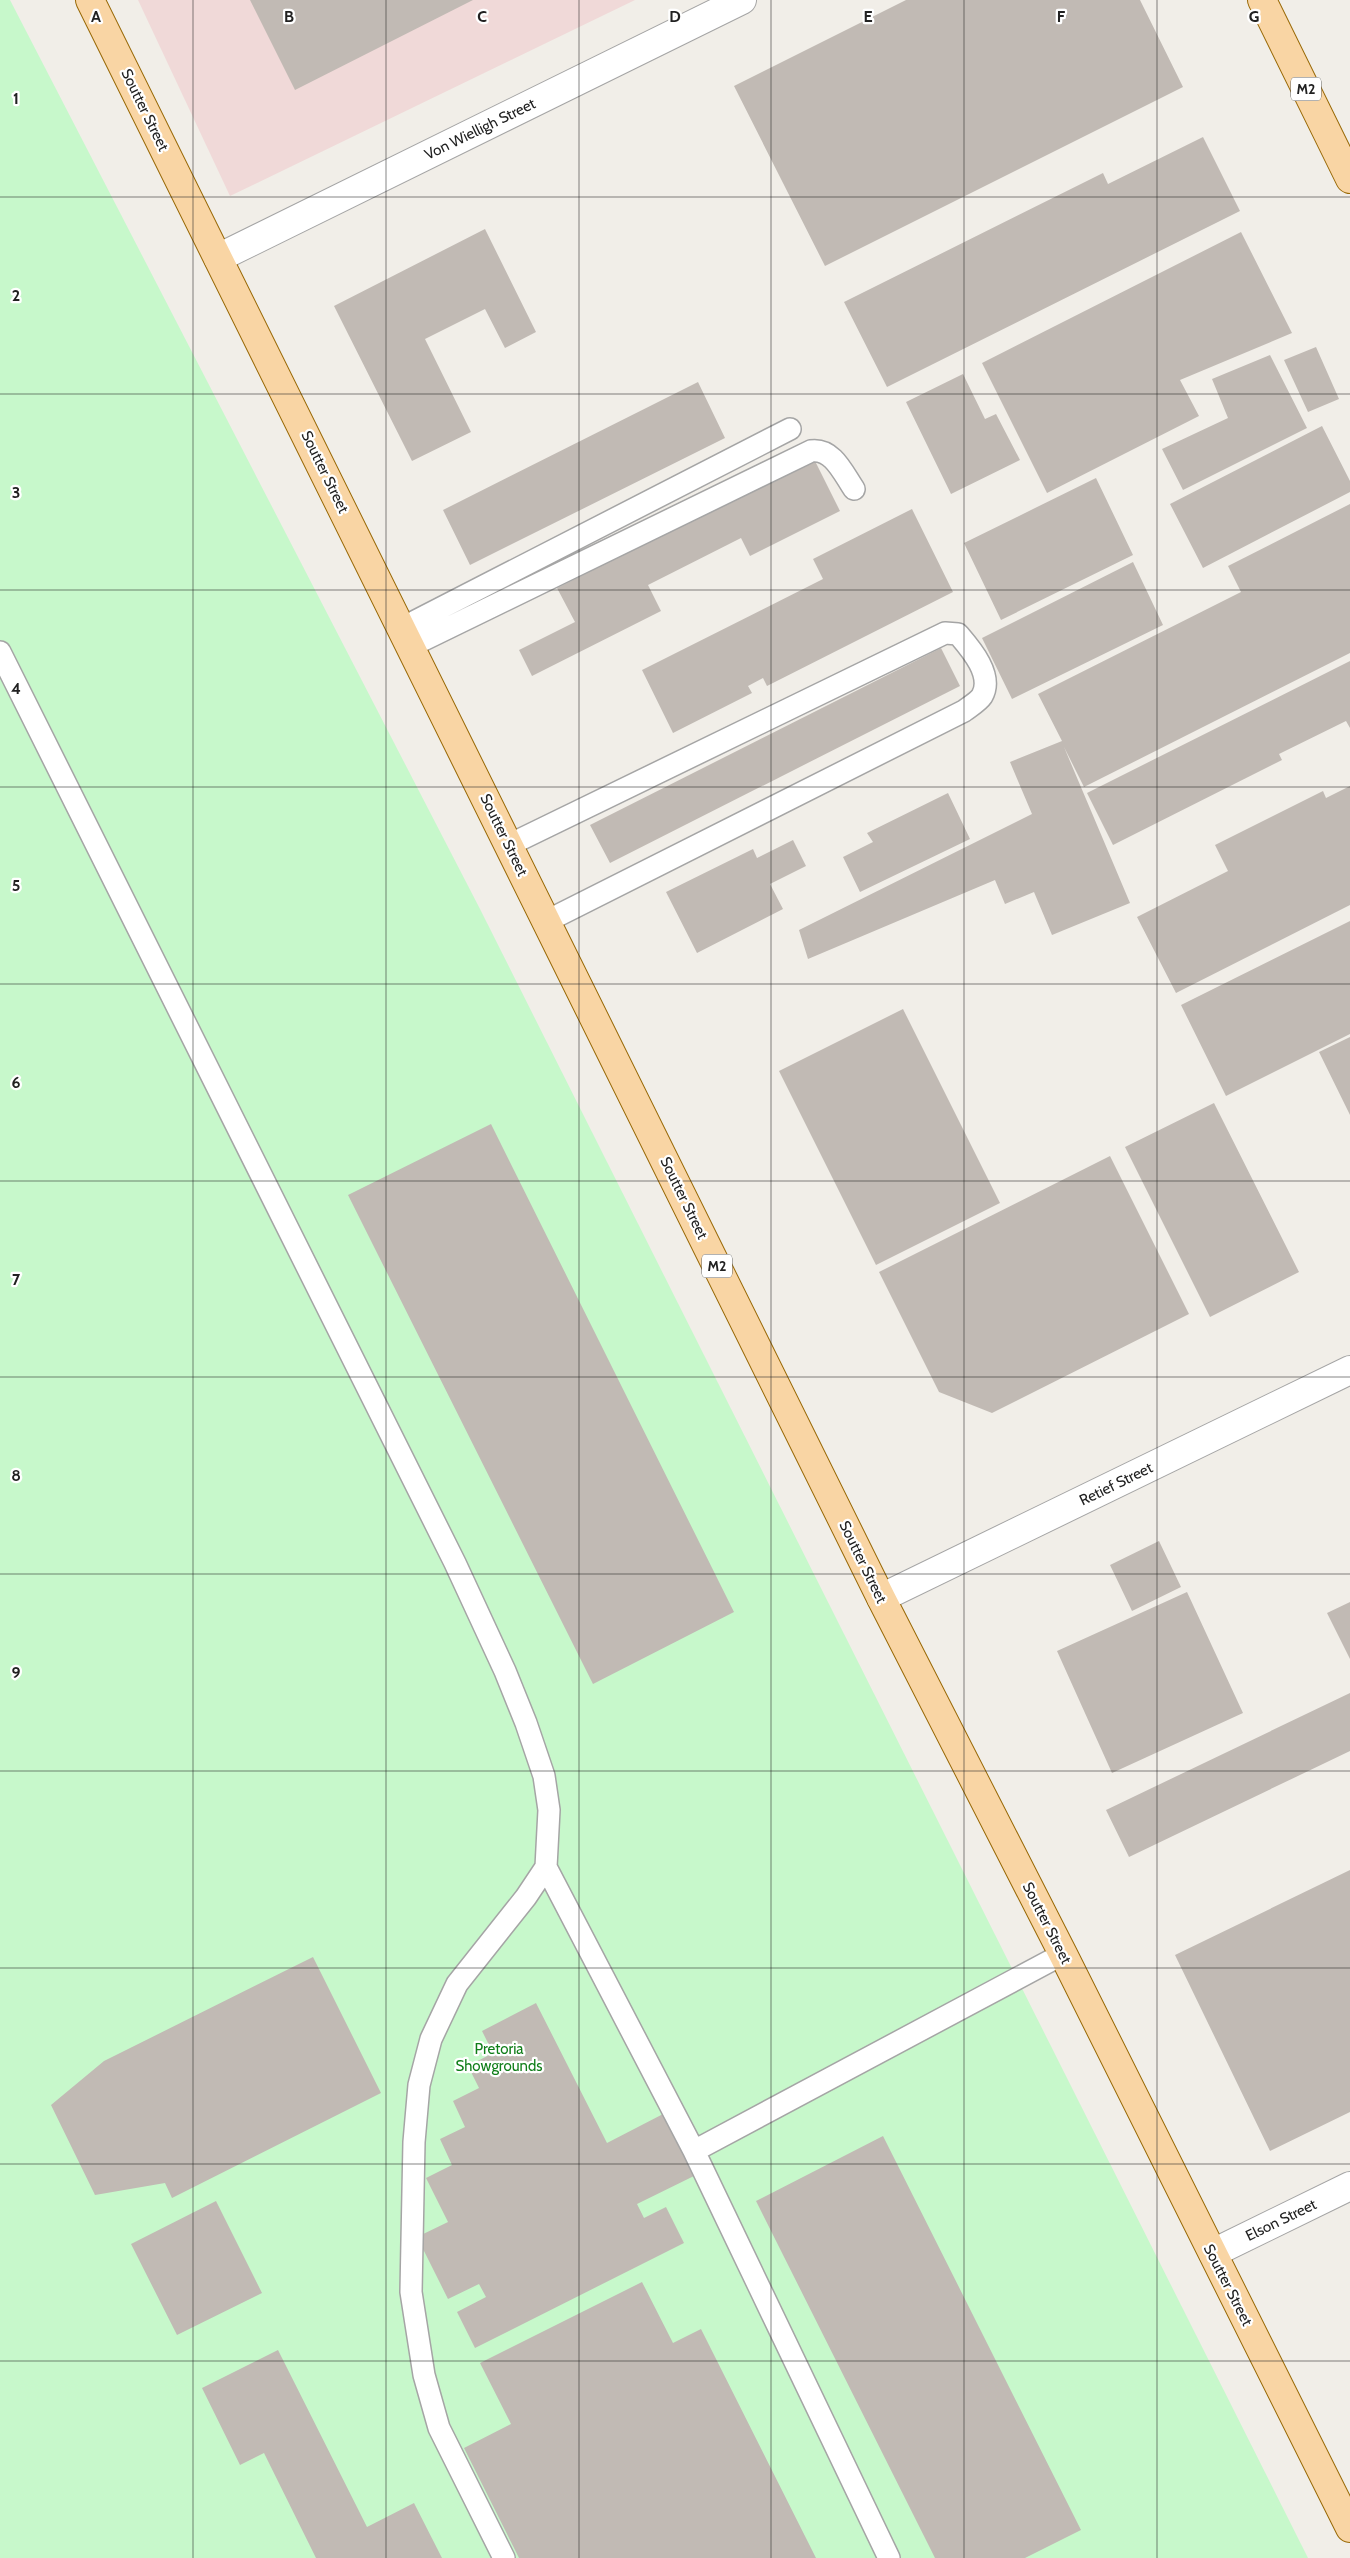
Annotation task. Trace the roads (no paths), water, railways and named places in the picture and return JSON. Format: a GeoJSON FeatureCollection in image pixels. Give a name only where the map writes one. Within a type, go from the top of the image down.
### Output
{"type":"FeatureCollection","features":[{"type":"Feature","properties":{"kind":"main road","name":"Soutter Street"},"geometry":{"type":"LineString","coordinates":[[90,0],[881,1598],[1063,1954],[1350,2528]]}},
{"type":"Feature","properties":{"kind":"main road","name":"M2"},"geometry":{"type":"LineString","coordinates":[[1262,0],[1350,178]]}},
{"type":"Feature","properties":{"kind":"street","name":"Von Wielligh Street"},"geometry":{"type":"LineString","coordinates":[[218,258],[742,0]]}},
{"type":"Feature","properties":{"kind":"street","name":"Retief Street"},"geometry":{"type":"LineString","coordinates":[[881,1598],[1350,1370]]}},
{"type":"Feature","properties":{"kind":"street","name":"Elson Street"},"geometry":{"type":"LineString","coordinates":[[1213,2253],[1350,2186]]}},
{"type":"Feature","properties":{"kind":"lane"},"geometry":{"type":"LineString","coordinates":[[406,637],[790,429]]}},
{"type":"Feature","properties":{"kind":"lane"},"geometry":{"type":"LineString","coordinates":[[406,637],[811,451],[820,450],[830,455],[854,489]]}},
{"type":"Feature","properties":{"kind":"lane"},"geometry":{"type":"LineString","coordinates":[[509,845],[945,633],[958,634],[976,656],[985,682],[982,696],[964,711],[547,921]]}},
{"type":"Feature","properties":{"kind":"lane"},"geometry":{"type":"LineString","coordinates":[[0,652],[455,1563],[505,1670],[544,1776],[549,1810],[546,1867],[694,2150],[889,2558]]}},
{"type":"Feature","properties":{"kind":"lane"},"geometry":{"type":"LineString","coordinates":[[504,2558],[439,2428],[424,2374],[411,2292],[414,2142],[419,2085],[431,2039],[457,1984],[526,1897],[546,1867]]}},
{"type":"Feature","properties":{"kind":"lane"},"geometry":{"type":"LineString","coordinates":[[694,2150],[1063,1954]]}},
{"type":"Feature","properties":{"kind":"park label","name":"Pretoria Showgrounds"},"geometry":{"type":"Point","coordinates":[499,2058]}}]}
